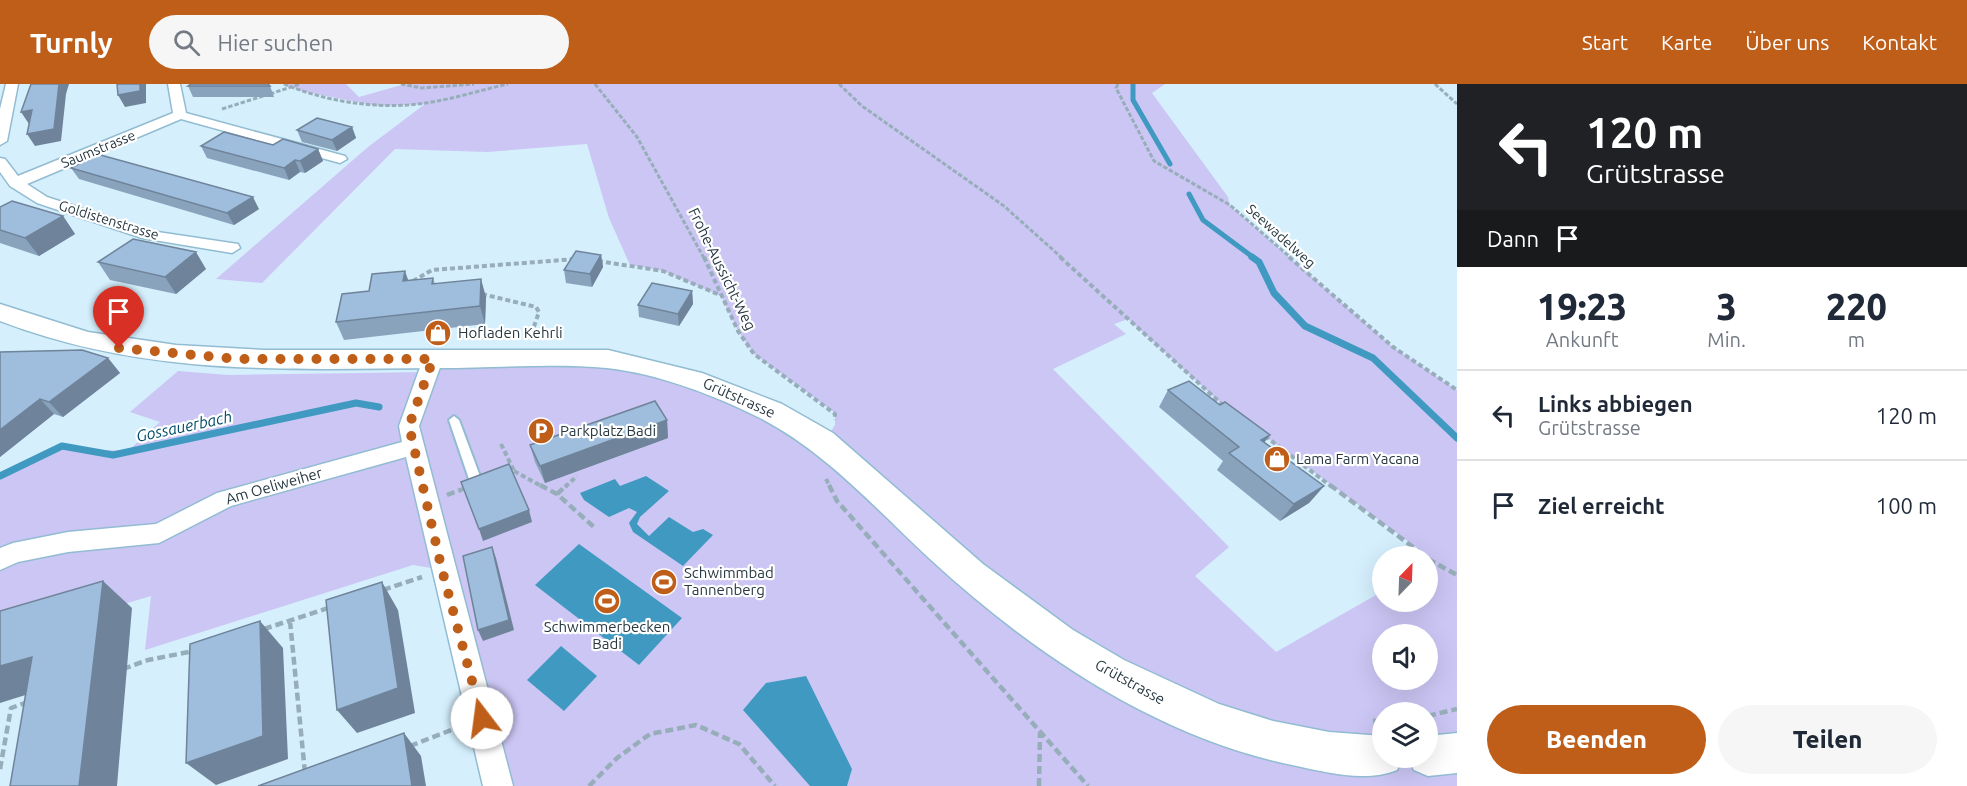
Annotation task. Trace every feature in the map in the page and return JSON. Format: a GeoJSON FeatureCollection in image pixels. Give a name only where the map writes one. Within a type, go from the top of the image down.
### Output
{"type":"FeatureCollection","features":[{"type":"Feature","properties":{"kind":"main road","name":"Grütstrasse"},"geometry":{"type":"LineString","coordinates":[[0,312],[43,330],[100,346],[156,353],[238,359],[608,359],[666,370],[716,386],[769,410],[828,429],[972,576],[1038,627],[1152,697],[1235,729],[1298,747],[1372,755]]}},
{"type":"Feature","properties":{"kind":"main road"},"geometry":{"type":"LineString","coordinates":[[1438,755],[1457,753]]}},
{"type":"Feature","properties":{"kind":"street"},"geometry":{"type":"LineString","coordinates":[[0,141],[12,84]]}},
{"type":"Feature","properties":{"kind":"street"},"geometry":{"type":"LineString","coordinates":[[174,84],[186,117],[340,159]]}},
{"type":"Feature","properties":{"kind":"street","name":"Saumstrasse"},"geometry":{"type":"LineString","coordinates":[[15,183],[186,117]]}},
{"type":"Feature","properties":{"kind":"street","name":"Goldistenstrasse"},"geometry":{"type":"LineString","coordinates":[[0,162],[15,183],[42,200],[148,235],[232,248]]}},
{"type":"Feature","properties":{"kind":"street"},"geometry":{"type":"LineString","coordinates":[[433,359],[409,426],[442,570],[498,786]]}},
{"type":"Feature","properties":{"kind":"street","name":"Am Oeliweiher"},"geometry":{"type":"LineString","coordinates":[[0,560],[13,554],[68,542],[159,533],[225,499],[413,447]]}},
{"type":"Feature","properties":{"kind":"lane"},"geometry":{"type":"LineString","coordinates":[[454,420],[475,479]]}},
{"type":"Feature","properties":{"kind":"path"},"geometry":{"type":"LineString","coordinates":[[284,84],[289,88],[378,106],[406,105],[508,84]]}},
{"type":"Feature","properties":{"kind":"path"},"geometry":{"type":"LineString","coordinates":[[186,117],[300,84]]}},
{"type":"Feature","properties":{"kind":"path"},"geometry":{"type":"LineString","coordinates":[[401,84],[422,88],[474,84]]}},
{"type":"Feature","properties":{"kind":"path","name":"Frohe-Aussicht-Weg"},"geometry":{"type":"LineString","coordinates":[[595,84],[637,137],[700,249],[738,331],[754,354],[835,414],[828,429]]}},
{"type":"Feature","properties":{"kind":"path"},"geometry":{"type":"LineString","coordinates":[[839,84],[862,106],[1004,206],[1235,414]]}},
{"type":"Feature","properties":{"kind":"path","name":"Seewadelweg"},"geometry":{"type":"LineString","coordinates":[[1118,84],[1116,88],[1154,161],[1230,206],[1393,347],[1457,390]]}},
{"type":"Feature","properties":{"kind":"path"},"geometry":{"type":"LineString","coordinates":[[1435,84],[1457,104]]}},
{"type":"Feature","properties":{"kind":"path"},"geometry":{"type":"LineString","coordinates":[[418,286],[412,284],[413,281],[432,270],[577,259],[663,271],[721,296]]}},
{"type":"Feature","properties":{"kind":"path"},"geometry":{"type":"LineString","coordinates":[[476,293],[536,307],[539,312],[530,339]]}},
{"type":"Feature","properties":{"kind":"path"},"geometry":{"type":"LineString","coordinates":[[518,340],[541,339]]}},
{"type":"Feature","properties":{"kind":"path"},"geometry":{"type":"LineString","coordinates":[[828,429],[819,465],[837,501],[1088,786]]}},
{"type":"Feature","properties":{"kind":"path"},"geometry":{"type":"LineString","coordinates":[[1263,435],[1410,546]]}},
{"type":"Feature","properties":{"kind":"path"},"geometry":{"type":"LineString","coordinates":[[514,471],[558,494],[595,528]]}},
{"type":"Feature","properties":{"kind":"path"},"geometry":{"type":"LineString","coordinates":[[558,494],[577,476]]}},
{"type":"Feature","properties":{"kind":"path"},"geometry":{"type":"LineString","coordinates":[[1438,565],[1457,575]]}},
{"type":"Feature","properties":{"kind":"path"},"geometry":{"type":"LineString","coordinates":[[377,592],[442,570]]}},
{"type":"Feature","properties":{"kind":"path"},"geometry":{"type":"LineString","coordinates":[[260,631],[334,606]]}},
{"type":"Feature","properties":{"kind":"path"},"geometry":{"type":"LineString","coordinates":[[290,621],[306,786]]}},
{"type":"Feature","properties":{"kind":"path"},"geometry":{"type":"LineString","coordinates":[[116,671],[148,660],[199,650]]}},
{"type":"Feature","properties":{"kind":"path"},"geometry":{"type":"LineString","coordinates":[[0,769],[11,708],[32,701]]}},
{"type":"Feature","properties":{"kind":"path"},"geometry":{"type":"LineString","coordinates":[[1438,714],[1457,709]]}},
{"type":"Feature","properties":{"kind":"path"},"geometry":{"type":"LineString","coordinates":[[405,748],[482,718]]}},
{"type":"Feature","properties":{"kind":"path"},"geometry":{"type":"LineString","coordinates":[[1367,722],[1372,721]]}},
{"type":"Feature","properties":{"kind":"path"},"geometry":{"type":"LineString","coordinates":[[589,786],[617,758],[650,734],[696,725],[739,744],[775,786]]}},
{"type":"Feature","properties":{"kind":"path"},"geometry":{"type":"LineString","coordinates":[[1039,786],[1040,732]]}},
{"type":"Feature","properties":{"kind":"shaded area"},"geometry":{"type":"Polygon","coordinates":[[[284,84],[346,84],[359,97],[405,84],[1165,84],[1152,93],[1228,197],[1230,206],[1393,347],[1457,390],[1457,786],[498,786],[443,570],[413,565],[145,650],[151,596],[0,641],[0,476],[53,448],[128,451],[160,422],[130,412],[178,371],[228,375],[428,372],[433,359],[666,370],[824,442],[835,425],[835,413],[754,354],[738,331],[721,296],[663,271],[630,265],[609,218],[587,144],[487,152],[395,149],[262,283],[216,279],[368,147],[425,104],[378,106],[301,91],[284,84]],[[1128,319],[1114,324],[1126,334],[1053,369],[1229,547],[1195,576],[1276,652],[1372,597],[1372,612],[1438,612],[1438,546],[1414,546],[1225,407],[1128,319]]]}},
{"type":"Feature","properties":{"kind":"water"},"geometry":{"type":"Polygon","coordinates":[[[646,476],[669,491],[640,517],[637,524],[649,536],[669,517],[693,532],[703,529],[713,535],[683,566],[633,532],[629,523],[637,512],[629,508],[609,517],[584,500],[580,493],[615,479],[620,486],[646,476]]]}},
{"type":"Feature","properties":{"kind":"water","name":"Schwimmerbecken Badi"},"geometry":{"type":"Polygon","coordinates":[[[579,544],[682,618],[639,665],[535,585],[579,544]]]}},
{"type":"Feature","properties":{"kind":"water"},"geometry":{"type":"Polygon","coordinates":[[[561,646],[597,676],[564,711],[527,680],[561,646]]]}},
{"type":"Feature","properties":{"kind":"water"},"geometry":{"type":"Polygon","coordinates":[[[806,676],[852,769],[847,786],[810,786],[743,710],[766,683],[806,676]]]}},
{"type":"Feature","properties":{"kind":"building"},"geometry":{"type":"Polygon","coordinates":[[[31,84],[59,84],[54,129],[27,134],[32,110],[21,112],[31,84]]]}},
{"type":"Feature","properties":{"kind":"building"},"geometry":{"type":"Polygon","coordinates":[[[117,84],[140,84],[140,91],[118,95],[117,84]]]}},
{"type":"Feature","properties":{"kind":"building"},"geometry":{"type":"Polygon","coordinates":[[[191,84],[268,84],[270,86],[188,86],[191,84]]]}},
{"type":"Feature","properties":{"kind":"building"},"geometry":{"type":"Polygon","coordinates":[[[317,118],[352,127],[332,140],[297,130],[317,118]]]}},
{"type":"Feature","properties":{"kind":"building"},"geometry":{"type":"Polygon","coordinates":[[[224,132],[273,145],[283,139],[318,149],[284,168],[201,146],[224,132]]]}},
{"type":"Feature","properties":{"kind":"building"},"geometry":{"type":"Polygon","coordinates":[[[97,154],[253,197],[227,213],[71,168],[97,154]]]}},
{"type":"Feature","properties":{"kind":"building"},"geometry":{"type":"Polygon","coordinates":[[[12,201],[63,216],[25,238],[0,230],[0,207],[12,201]]]}},
{"type":"Feature","properties":{"kind":"building"},"geometry":{"type":"Polygon","coordinates":[[[133,239],[196,252],[165,277],[98,262],[133,239]]]}},
{"type":"Feature","properties":{"kind":"building"},"geometry":{"type":"Polygon","coordinates":[[[576,251],[601,255],[590,274],[564,270],[576,251]]]}},
{"type":"Feature","properties":{"kind":"building"},"geometry":{"type":"Polygon","coordinates":[[[405,271],[403,281],[433,278],[432,284],[481,279],[480,306],[336,322],[342,294],[369,291],[372,274],[405,271]]]}},
{"type":"Feature","properties":{"kind":"building"},"geometry":{"type":"Polygon","coordinates":[[[652,283],[692,291],[678,314],[638,305],[652,283]]]}},
{"type":"Feature","properties":{"kind":"building"},"geometry":{"type":"Polygon","coordinates":[[[82,350],[108,358],[49,402],[40,399],[0,430],[0,352],[82,350]]]}},
{"type":"Feature","properties":{"kind":"building"},"geometry":{"type":"Polygon","coordinates":[[[1189,381],[1220,405],[1225,402],[1270,435],[1261,440],[1324,486],[1294,504],[1229,453],[1239,447],[1168,390],[1189,381]]]}},
{"type":"Feature","properties":{"kind":"building"},"geometry":{"type":"Polygon","coordinates":[[[655,401],[667,420],[540,466],[530,445],[655,401]]]}},
{"type":"Feature","properties":{"kind":"building"},"geometry":{"type":"Polygon","coordinates":[[[509,464],[529,510],[479,529],[461,482],[509,464]]]}},
{"type":"Feature","properties":{"kind":"building"},"geometry":{"type":"Polygon","coordinates":[[[492,547],[509,620],[478,630],[463,556],[492,547]]]}},
{"type":"Feature","properties":{"kind":"building"},"geometry":{"type":"Polygon","coordinates":[[[103,581],[79,786],[10,786],[32,657],[0,666],[0,611],[103,581]]]}},
{"type":"Feature","properties":{"kind":"building"},"geometry":{"type":"Polygon","coordinates":[[[382,582],[398,688],[337,710],[326,600],[382,582]]]}},
{"type":"Feature","properties":{"kind":"building"},"geometry":{"type":"Polygon","coordinates":[[[260,621],[263,736],[186,763],[190,644],[260,621]]]}},
{"type":"Feature","properties":{"kind":"building"},"geometry":{"type":"Polygon","coordinates":[[[404,733],[412,786],[258,786],[404,733]]]}},
{"type":"Feature","properties":{"kind":"waterway"},"geometry":{"type":"LineString","coordinates":[[1133,84],[1133,100],[1170,164]]}},
{"type":"Feature","properties":{"kind":"waterway"},"geometry":{"type":"LineString","coordinates":[[1189,194],[1203,220],[1254,258]]}},
{"type":"Feature","properties":{"kind":"waterway"},"geometry":{"type":"LineString","coordinates":[[1252,257],[1259,262],[1274,293],[1305,326],[1373,358],[1457,438]]}},
{"type":"Feature","properties":{"kind":"waterway","name":"Gossauerbach"},"geometry":{"type":"LineString","coordinates":[[0,476],[62,446],[113,455],[356,403],[379,407]]}},
{"type":"Feature","properties":{"kind":"place","name":"Hofladen Kehrli"},"geometry":{"type":"Point","coordinates":[438,333]}},
{"type":"Feature","properties":{"kind":"place","name":"Parkplatz Badi"},"geometry":{"type":"Point","coordinates":[541,431]}},
{"type":"Feature","properties":{"kind":"place","name":"Lama Farm Yacana"},"geometry":{"type":"Point","coordinates":[1277,459]}},
{"type":"Feature","properties":{"kind":"place","name":"Schwimmbad Tannenberg"},"geometry":{"type":"Point","coordinates":[664,582]}},
{"type":"Feature","properties":{"kind":"place","name":"Schwimmerbecken Badi"},"geometry":{"type":"Point","coordinates":[607,601]}},
{"type":"Feature","properties":{"kind":"route"},"geometry":{"type":"LineString","coordinates":[[119,348],[238,359],[433,359],[409,426],[442,570],[482,718]]}}]}
